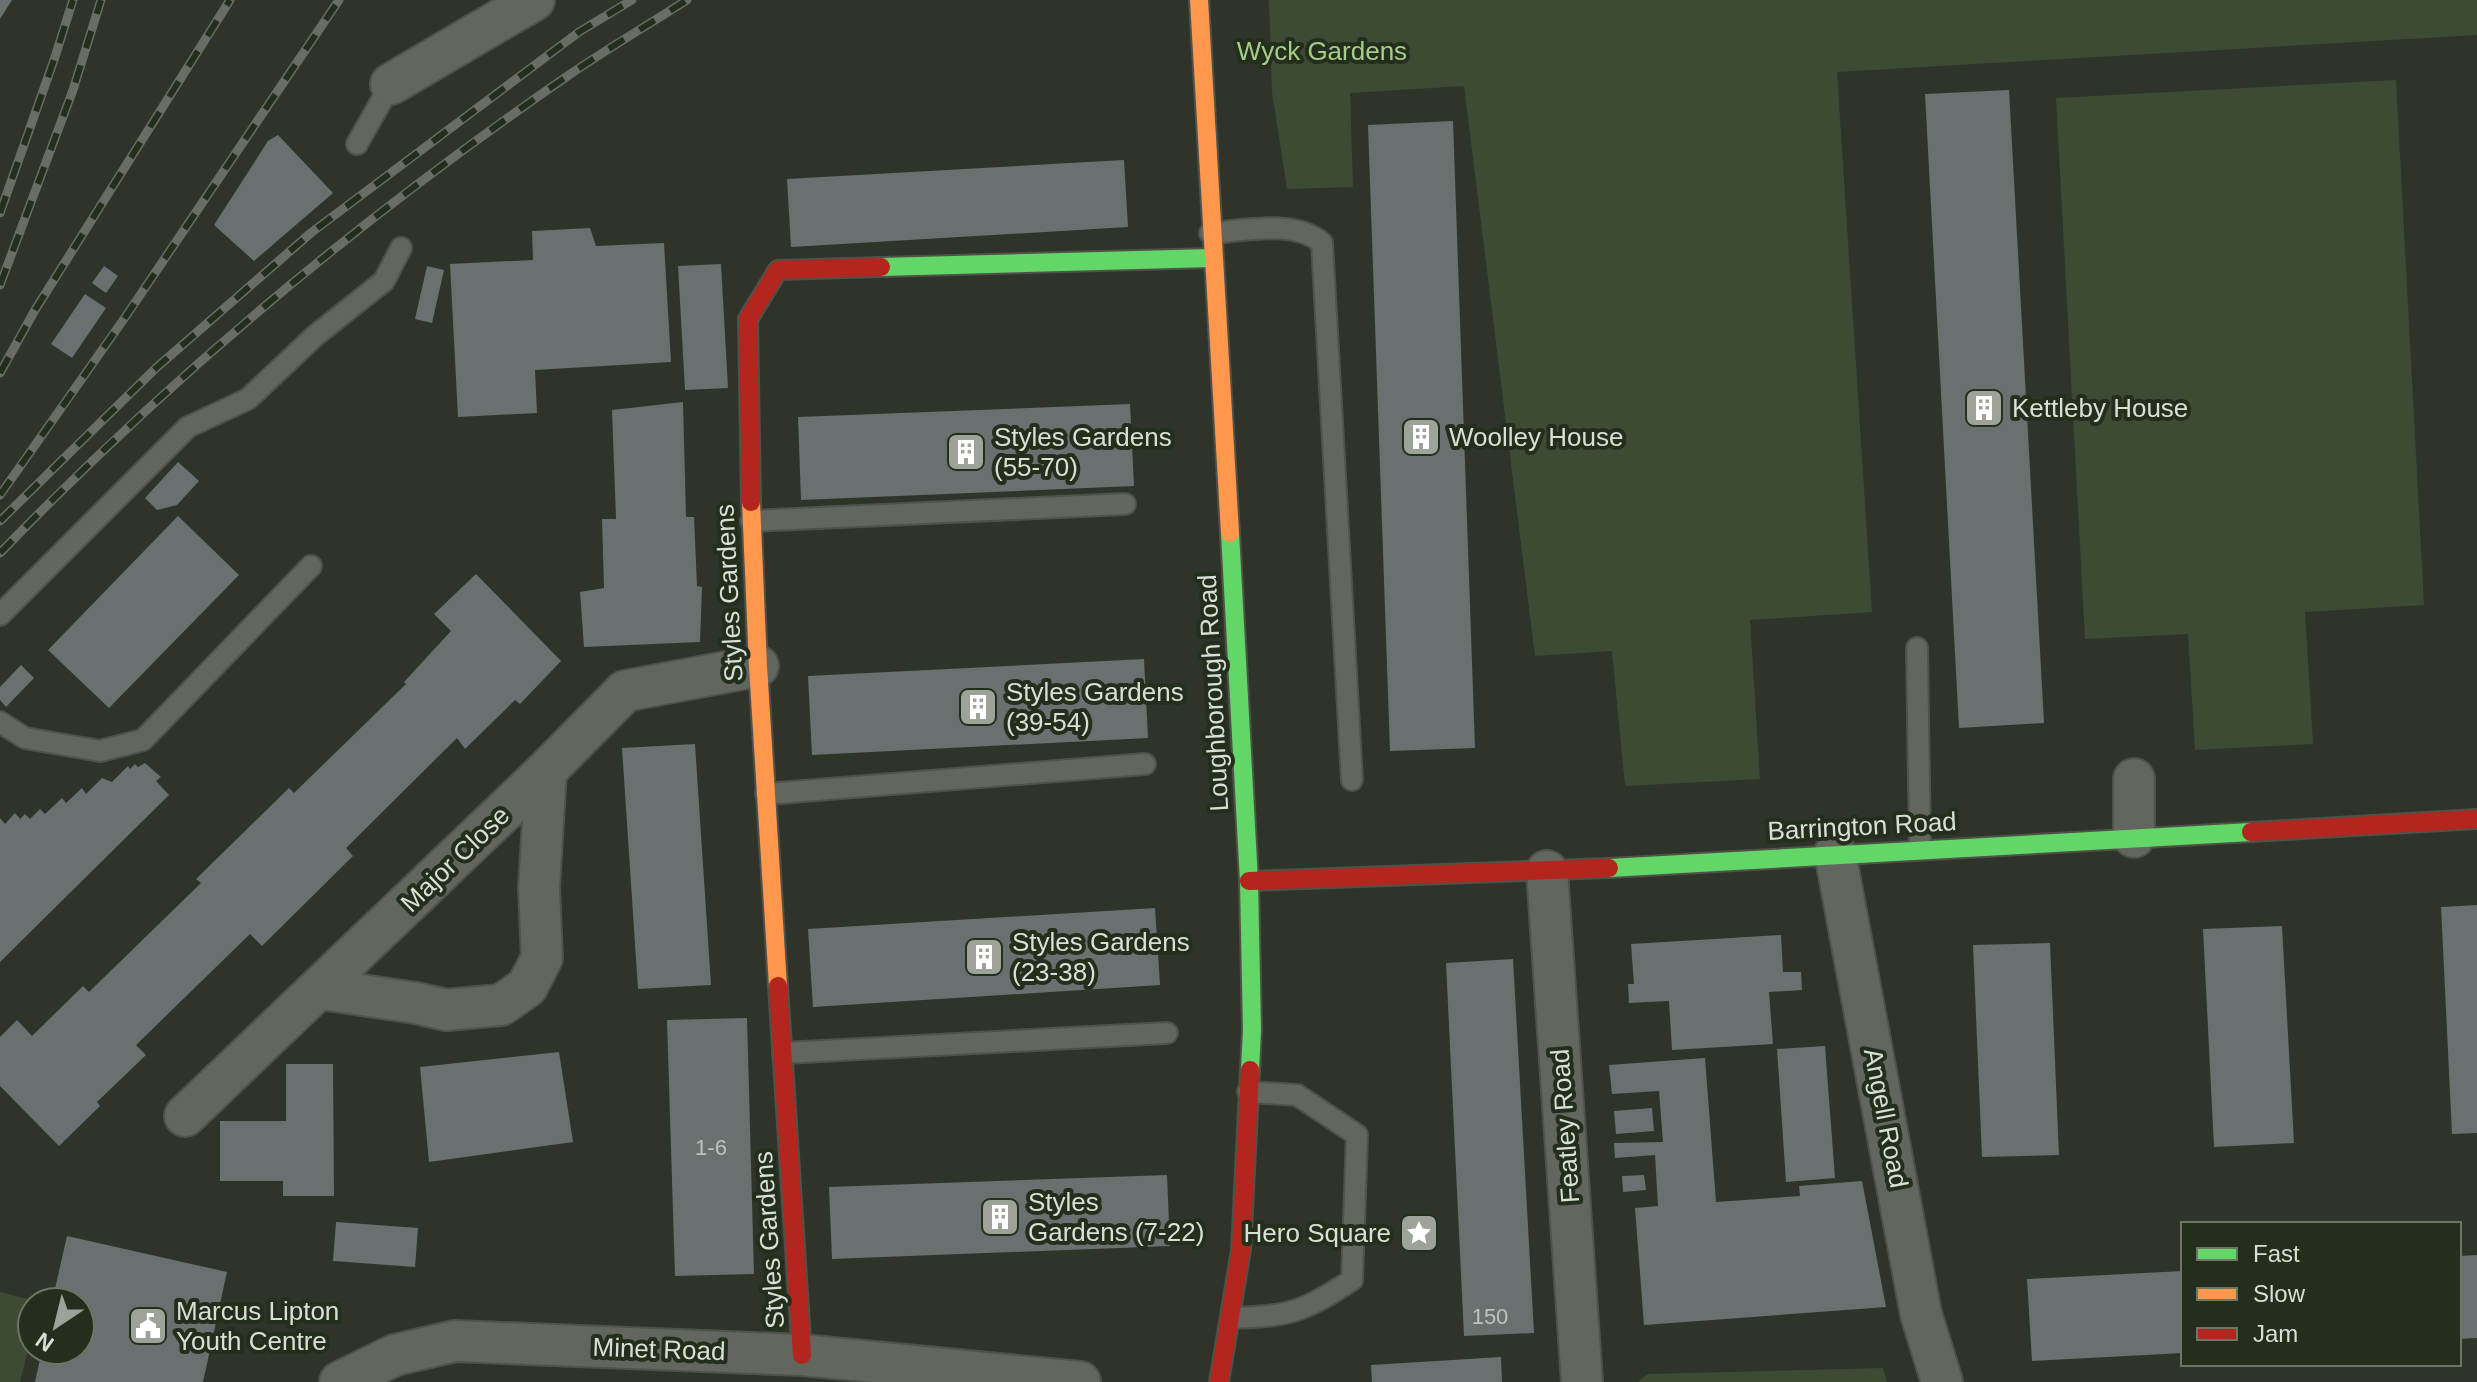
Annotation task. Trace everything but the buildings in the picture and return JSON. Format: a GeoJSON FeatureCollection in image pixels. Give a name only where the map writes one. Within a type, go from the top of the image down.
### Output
{"type":"FeatureCollection","features":[{"type":"Feature","properties":{"kind":"street"},"geometry":{"type":"LineString","coordinates":[[391,84],[534,0]]}},
{"type":"Feature","properties":{"kind":"street","name":"Loughborough Road"},"geometry":{"type":"LineString","coordinates":[[1199,0],[1249,881],[1252,1030],[1241,1250],[1219,1382]]}},
{"type":"Feature","properties":{"kind":"street","name":"Styles Gardens"},"geometry":{"type":"LineString","coordinates":[[802,1355],[758,666],[751,521],[748,319],[778,270],[1212,258]]}},
{"type":"Feature","properties":{"kind":"street","name":"Major Close"},"geometry":{"type":"LineString","coordinates":[[185,1116],[321,989],[625,691],[758,666]]}},
{"type":"Feature","properties":{"kind":"street"},"geometry":{"type":"LineString","coordinates":[[321,989],[446,1010],[501,1005],[527,987],[542,958],[539,888],[546,771]]}},
{"type":"Feature","properties":{"kind":"street"},"geometry":{"type":"LineString","coordinates":[[2134,779],[2134,837]]}},
{"type":"Feature","properties":{"kind":"street","name":"Barrington Road"},"geometry":{"type":"LineString","coordinates":[[1249,881],[1547,871],[2477,819]]}},
{"type":"Feature","properties":{"kind":"street","name":"Angell Road"},"geometry":{"type":"LineString","coordinates":[[1835,853],[1921,1314],[1942,1382]]}},
{"type":"Feature","properties":{"kind":"street","name":"Featley Road"},"geometry":{"type":"LineString","coordinates":[[1547,871],[1582,1382]]}},
{"type":"Feature","properties":{"kind":"street","name":"Minet Road"},"geometry":{"type":"LineString","coordinates":[[340,1382],[395,1355],[455,1341],[802,1355],[892,1372],[1080,1382]]}},
{"type":"Feature","properties":{"kind":"lane"},"geometry":{"type":"LineString","coordinates":[[357,144],[391,84]]}},
{"type":"Feature","properties":{"kind":"lane"},"geometry":{"type":"LineString","coordinates":[[1210,233],[1310,232],[1322,243],[1352,780]]}},
{"type":"Feature","properties":{"kind":"lane"},"geometry":{"type":"LineString","coordinates":[[0,615],[188,427],[248,399],[316,335],[384,281],[401,248]]}},
{"type":"Feature","properties":{"kind":"lane"},"geometry":{"type":"LineString","coordinates":[[751,521],[1125,504]]}},
{"type":"Feature","properties":{"kind":"lane"},"geometry":{"type":"LineString","coordinates":[[0,722],[25,738],[100,751],[143,740],[311,566]]}},
{"type":"Feature","properties":{"kind":"lane"},"geometry":{"type":"LineString","coordinates":[[1917,648],[1920,849]]}},
{"type":"Feature","properties":{"kind":"lane"},"geometry":{"type":"LineString","coordinates":[[766,794],[1145,764]]}},
{"type":"Feature","properties":{"kind":"lane"},"geometry":{"type":"LineString","coordinates":[[783,1053],[1167,1033]]}},
{"type":"Feature","properties":{"kind":"lane"},"geometry":{"type":"LineString","coordinates":[[1231,1318],[1292,1313],[1317,1303],[1352,1280],[1357,1135],[1297,1095],[1248,1092]]}},
{"type":"Feature","properties":{"kind":"green space","name":"Wyck Gardens"},"geometry":{"type":"Polygon","coordinates":[[[1269,0],[2477,0],[2477,35],[1837,72],[1872,612],[1750,620],[1760,779],[1625,786],[1612,651],[1535,656],[1464,86],[1350,93],[1353,187],[1287,189],[1272,92],[1269,0]]]}},
{"type":"Feature","properties":{"kind":"green space"},"geometry":{"type":"Polygon","coordinates":[[[2396,80],[2424,605],[2305,612],[2313,744],[2195,750],[2188,634],[2085,639],[2056,98],[2396,80]]]}},
{"type":"Feature","properties":{"kind":"green space"},"geometry":{"type":"Polygon","coordinates":[[[0,1292],[16,1296],[16,1366],[24,1366],[20,1382],[0,1382],[0,1292]]]}},
{"type":"Feature","properties":{"kind":"green space"},"geometry":{"type":"Polygon","coordinates":[[[1883,1368],[1887,1382],[1638,1382],[1648,1374],[1883,1368]]]}},
{"type":"Feature","properties":{"kind":"railway"},"geometry":{"type":"LineString","coordinates":[[0,213],[73,0]]}},
{"type":"Feature","properties":{"kind":"railway"},"geometry":{"type":"LineString","coordinates":[[0,285],[73,90],[101,0]]}},
{"type":"Feature","properties":{"kind":"railway"},"geometry":{"type":"LineString","coordinates":[[0,373],[35,310],[230,0]]}},
{"type":"Feature","properties":{"kind":"railway"},"geometry":{"type":"LineString","coordinates":[[0,495],[126,316],[339,0]]}},
{"type":"Feature","properties":{"kind":"railway"},"geometry":{"type":"LineString","coordinates":[[0,521],[156,368],[312,232],[579,32],[632,0]]}},
{"type":"Feature","properties":{"kind":"railway"},"geometry":{"type":"LineString","coordinates":[[0,553],[65,487],[202,360],[345,241],[493,128],[583,65],[687,0]]}},
{"type":"Feature","properties":{"kind":"traffic: fast"},"geometry":{"type":"LineString","coordinates":[[881,267],[1212,258]]}},
{"type":"Feature","properties":{"kind":"traffic: fast"},"geometry":{"type":"LineString","coordinates":[[1230,533],[1249,881],[1250,1070]]}},
{"type":"Feature","properties":{"kind":"traffic: fast"},"geometry":{"type":"LineString","coordinates":[[1609,868],[2251,832]]}},
{"type":"Feature","properties":{"kind":"traffic: slow"},"geometry":{"type":"LineString","coordinates":[[1199,0],[1230,533]]}},
{"type":"Feature","properties":{"kind":"traffic: slow"},"geometry":{"type":"LineString","coordinates":[[751,502],[778,986]]}},
{"type":"Feature","properties":{"kind":"traffic: jam"},"geometry":{"type":"LineString","coordinates":[[751,502],[748,319],[778,270],[881,267]]}},
{"type":"Feature","properties":{"kind":"traffic: jam"},"geometry":{"type":"LineString","coordinates":[[2251,832],[2477,819]]}},
{"type":"Feature","properties":{"kind":"traffic: jam"},"geometry":{"type":"LineString","coordinates":[[1249,881],[1609,868]]}},
{"type":"Feature","properties":{"kind":"traffic: jam"},"geometry":{"type":"LineString","coordinates":[[778,986],[802,1355]]}},
{"type":"Feature","properties":{"kind":"traffic: jam"},"geometry":{"type":"LineString","coordinates":[[1219,1382],[1241,1250],[1250,1070]]}},
{"type":"Feature","properties":{"kind":"place","name":"Kettleby House"},"geometry":{"type":"Point","coordinates":[1984,408]}},
{"type":"Feature","properties":{"kind":"place","name":"Woolley House"},"geometry":{"type":"Point","coordinates":[1421,437]}},
{"type":"Feature","properties":{"kind":"place","name":"Styles Gardens (55-70)"},"geometry":{"type":"Point","coordinates":[966,452]}},
{"type":"Feature","properties":{"kind":"place","name":"Styles Gardens (39-54)"},"geometry":{"type":"Point","coordinates":[978,707]}},
{"type":"Feature","properties":{"kind":"place","name":"Styles Gardens (23-38)"},"geometry":{"type":"Point","coordinates":[984,957]}},
{"type":"Feature","properties":{"kind":"place","name":"Styles Gardens (7-22)"},"geometry":{"type":"Point","coordinates":[1000,1217]}},
{"type":"Feature","properties":{"kind":"place","name":"Hero Square"},"geometry":{"type":"Point","coordinates":[1419,1233]}},
{"type":"Feature","properties":{"kind":"place","name":"Marcus Lipton Youth Centre"},"geometry":{"type":"Point","coordinates":[148,1326]}}]}
